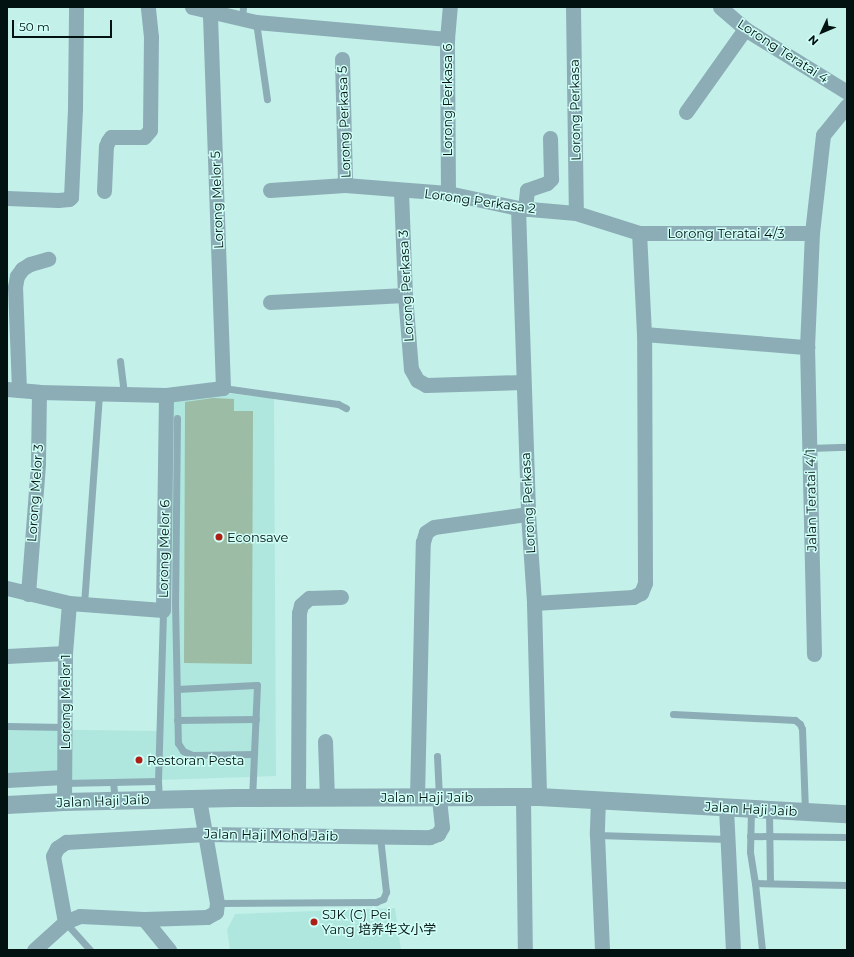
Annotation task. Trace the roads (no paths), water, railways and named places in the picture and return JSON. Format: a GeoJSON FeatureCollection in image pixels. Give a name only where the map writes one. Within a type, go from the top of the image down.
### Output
{"type":"FeatureCollection","features":[{"type":"Feature","properties":{"kind":"street"},"geometry":{"type":"LineString","coordinates":[[7,198],[58,200],[69,199],[71,197],[75,108],[76,7]]}},
{"type":"Feature","properties":{"kind":"street"},"geometry":{"type":"LineString","coordinates":[[104,192],[106,146],[108,141],[111,137],[144,137],[150,130],[151,37],[148,7]]}},
{"type":"Feature","properties":{"kind":"street"},"geometry":{"type":"LineString","coordinates":[[192,7],[210,12],[447,39]]}},
{"type":"Feature","properties":{"kind":"street","name":"Lorong Perkasa 6"},"geometry":{"type":"LineString","coordinates":[[448,193],[447,39],[450,7]]}},
{"type":"Feature","properties":{"kind":"street","name":"Lorong Perkasa"},"geometry":{"type":"LineString","coordinates":[[573,7],[576,213]]}},
{"type":"Feature","properties":{"kind":"street","name":"Lorong Teratai 4"},"geometry":{"type":"LineString","coordinates":[[723,8],[745,29],[847,92]]}},
{"type":"Feature","properties":{"kind":"street","name":"Lorong Melor 5"},"geometry":{"type":"LineString","coordinates":[[210,12],[223,388]]}},
{"type":"Feature","properties":{"kind":"street"},"geometry":{"type":"LineString","coordinates":[[686,112],[745,29]]}},
{"type":"Feature","properties":{"kind":"street","name":"Lorong Perkasa 5"},"geometry":{"type":"LineString","coordinates":[[342,59],[345,185]]}},
{"type":"Feature","properties":{"kind":"street","name":"Jalan Teratai 4/1"},"geometry":{"type":"LineString","coordinates":[[814,654],[807,347],[812,233],[823,135],[847,105]]}},
{"type":"Feature","properties":{"kind":"street","name":"Lorong Perkasa"},"geometry":{"type":"LineString","coordinates":[[526,950],[531,797],[534,603],[528,514],[523,382],[521,208],[527,190],[547,183],[551,179],[550,138]]}},
{"type":"Feature","properties":{"kind":"street","name":"Lorong Perkasa 2"},"geometry":{"type":"LineString","coordinates":[[270,190],[345,185],[401,191],[448,193],[521,208],[576,213],[639,233]]}},
{"type":"Feature","properties":{"kind":"street","name":"Lorong Perkasa 3"},"geometry":{"type":"LineString","coordinates":[[401,191],[405,294],[411,370],[417,380],[426,385],[523,382]]}},
{"type":"Feature","properties":{"kind":"street"},"geometry":{"type":"LineString","coordinates":[[534,603],[633,597],[641,593],[645,583],[644,334],[639,233]]}},
{"type":"Feature","properties":{"kind":"street","name":"Lorong Teratai 4/3"},"geometry":{"type":"LineString","coordinates":[[639,233],[812,233]]}},
{"type":"Feature","properties":{"kind":"street"},"geometry":{"type":"LineString","coordinates":[[48,259],[30,264],[22,269],[16,282],[13,390],[166,395],[223,388]]}},
{"type":"Feature","properties":{"kind":"street"},"geometry":{"type":"LineString","coordinates":[[270,302],[405,294]]}},
{"type":"Feature","properties":{"kind":"street"},"geometry":{"type":"LineString","coordinates":[[644,334],[807,347]]}},
{"type":"Feature","properties":{"kind":"street","name":"Lorong Melor 3"},"geometry":{"type":"LineString","coordinates":[[28,594],[38,463],[39,392]]}},
{"type":"Feature","properties":{"kind":"street","name":"Lorong Melor 6"},"geometry":{"type":"LineString","coordinates":[[7,588],[69,603],[167,605],[166,395]]}},
{"type":"Feature","properties":{"kind":"street"},"geometry":{"type":"LineString","coordinates":[[417,797],[424,542],[426,532],[434,527],[528,514]]}},
{"type":"Feature","properties":{"kind":"street"},"geometry":{"type":"LineString","coordinates":[[298,798],[299,613],[301,605],[309,598],[341,597]]}},
{"type":"Feature","properties":{"kind":"street","name":"Lorong Melor 1"},"geometry":{"type":"LineString","coordinates":[[64,802],[65,653],[69,603]]}},
{"type":"Feature","properties":{"kind":"street"},"geometry":{"type":"LineString","coordinates":[[7,656],[65,653]]}},
{"type":"Feature","properties":{"kind":"street"},"geometry":{"type":"LineString","coordinates":[[326,741],[327,798]]}},
{"type":"Feature","properties":{"kind":"street"},"geometry":{"type":"LineString","coordinates":[[7,780],[64,780]]}},
{"type":"Feature","properties":{"kind":"street","name":"Jalan Haji Mohd Jaib"},"geometry":{"type":"LineString","coordinates":[[65,922],[53,856],[57,848],[66,842],[206,834],[430,837],[438,834],[442,827],[439,797]]}},
{"type":"Feature","properties":{"kind":"street","name":"Jalan Haji Jaib"},"geometry":{"type":"LineString","coordinates":[[7,805],[159,799],[531,797],[598,799],[751,810],[847,814]]}},
{"type":"Feature","properties":{"kind":"street"},"geometry":{"type":"LineString","coordinates":[[34,950],[65,922],[80,916],[144,919],[207,917],[216,912],[217,903],[199,799]]}},
{"type":"Feature","properties":{"kind":"street"},"geometry":{"type":"LineString","coordinates":[[598,799],[597,835],[602,950]]}},
{"type":"Feature","properties":{"kind":"street"},"geometry":{"type":"LineString","coordinates":[[726,808],[733,950]]}},
{"type":"Feature","properties":{"kind":"street"},"geometry":{"type":"LineString","coordinates":[[144,919],[169,950]]}},
{"type":"Feature","properties":{"kind":"lane"},"geometry":{"type":"LineString","coordinates":[[247,16],[267,99]]}},
{"type":"Feature","properties":{"kind":"lane"},"geometry":{"type":"LineString","coordinates":[[120,361],[124,394]]}},
{"type":"Feature","properties":{"kind":"lane"},"geometry":{"type":"LineString","coordinates":[[223,388],[338,404],[346,408]]}},
{"type":"Feature","properties":{"kind":"lane"},"geometry":{"type":"LineString","coordinates":[[84,604],[99,393]]}},
{"type":"Feature","properties":{"kind":"lane"},"geometry":{"type":"LineString","coordinates":[[159,799],[158,781],[177,418]]}},
{"type":"Feature","properties":{"kind":"lane"},"geometry":{"type":"LineString","coordinates":[[810,448],[847,447]]}},
{"type":"Feature","properties":{"kind":"lane"},"geometry":{"type":"LineString","coordinates":[[167,605],[177,690],[178,743],[183,751],[192,755],[254,754]]}},
{"type":"Feature","properties":{"kind":"lane"},"geometry":{"type":"LineString","coordinates":[[177,690],[257,685],[252,798]]}},
{"type":"Feature","properties":{"kind":"lane"},"geometry":{"type":"LineString","coordinates":[[673,714],[795,720],[802,728],[805,812]]}},
{"type":"Feature","properties":{"kind":"lane"},"geometry":{"type":"LineString","coordinates":[[178,720],[256,719]]}},
{"type":"Feature","properties":{"kind":"lane"},"geometry":{"type":"LineString","coordinates":[[7,726],[65,727]]}},
{"type":"Feature","properties":{"kind":"lane"},"geometry":{"type":"LineString","coordinates":[[437,756],[439,797]]}},
{"type":"Feature","properties":{"kind":"lane"},"geometry":{"type":"LineString","coordinates":[[64,780],[113,782],[158,781]]}},
{"type":"Feature","properties":{"kind":"lane"},"geometry":{"type":"LineString","coordinates":[[113,782],[114,800]]}},
{"type":"Feature","properties":{"kind":"lane"},"geometry":{"type":"LineString","coordinates":[[751,810],[751,868],[755,883],[762,950]]}},
{"type":"Feature","properties":{"kind":"lane"},"geometry":{"type":"LineString","coordinates":[[769,811],[770,883]]}},
{"type":"Feature","properties":{"kind":"lane"},"geometry":{"type":"LineString","coordinates":[[597,835],[728,838]]}},
{"type":"Feature","properties":{"kind":"lane"},"geometry":{"type":"LineString","coordinates":[[750,836],[844,837]]}},
{"type":"Feature","properties":{"kind":"lane"},"geometry":{"type":"LineString","coordinates":[[217,903],[376,902],[383,899],[386,892],[380,837]]}},
{"type":"Feature","properties":{"kind":"lane"},"geometry":{"type":"LineString","coordinates":[[755,883],[847,884]]}},
{"type":"Feature","properties":{"kind":"lane"},"geometry":{"type":"LineString","coordinates":[[65,922],[90,950]]}},
{"type":"Feature","properties":{"kind":"place","name":"Econsave"},"geometry":{"type":"Point","coordinates":[219,537]}},
{"type":"Feature","properties":{"kind":"place","name":"Restoran Pesta"},"geometry":{"type":"Point","coordinates":[139,760]}},
{"type":"Feature","properties":{"kind":"place","name":"SJK (C) Pei Yang 培养华文小学"},"geometry":{"type":"Point","coordinates":[314,922]}}]}
